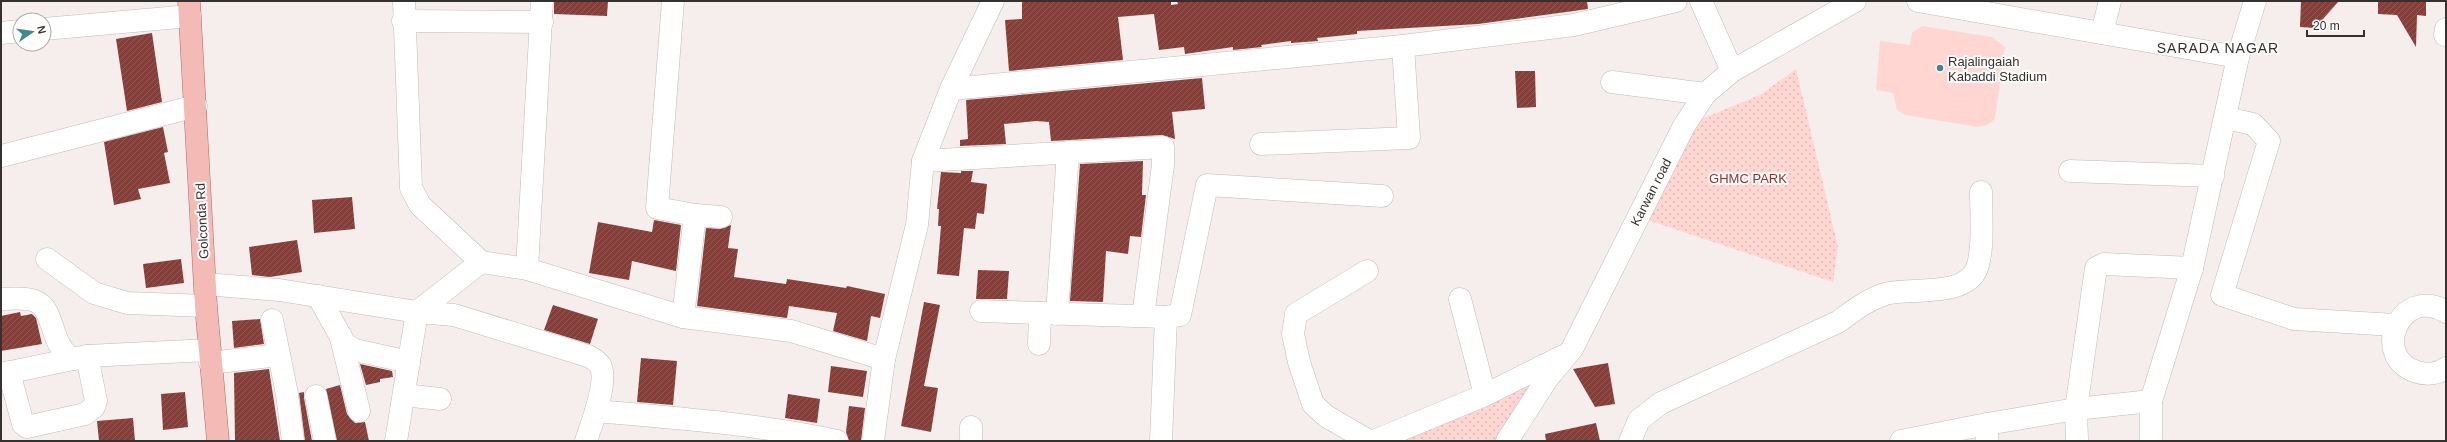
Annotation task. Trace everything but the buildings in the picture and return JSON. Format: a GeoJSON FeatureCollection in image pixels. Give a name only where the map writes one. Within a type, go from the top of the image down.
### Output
{"type":"FeatureCollection","features":[{"type":"Feature","properties":{"kind":"main road","name":"Golconda Rd"},"geometry":{"type":"LineString","coordinates":[[189,9],[196,106],[206,306],[218,441]]}},
{"type":"Feature","properties":{"kind":"street"},"geometry":{"type":"LineString","coordinates":[[673,1],[657,208],[695,215],[721,217]]}},
{"type":"Feature","properties":{"kind":"street"},"geometry":{"type":"LineString","coordinates":[[873,441],[884,359],[917,225],[923,160],[951,89],[993,1]]}},
{"type":"Feature","properties":{"kind":"street"},"geometry":{"type":"LineString","coordinates":[[951,89],[1403,46],[1574,26],[1676,1]]}},
{"type":"Feature","properties":{"kind":"street"},"geometry":{"type":"LineString","coordinates":[[1701,1],[1732,71]]}},
{"type":"Feature","properties":{"kind":"street","name":"Karwan road"},"geometry":{"type":"LineString","coordinates":[[1507,441],[1564,356],[1572,349],[1684,126],[1705,94],[1732,71],[1855,1]]}},
{"type":"Feature","properties":{"kind":"street"},"geometry":{"type":"LineString","coordinates":[[1918,1],[2238,57]]}},
{"type":"Feature","properties":{"kind":"street"},"geometry":{"type":"LineString","coordinates":[[2102,33],[2110,1]]}},
{"type":"Feature","properties":{"kind":"street"},"geometry":{"type":"LineString","coordinates":[[2151,441],[2151,401],[2192,268],[2238,57],[2255,1]]}},
{"type":"Feature","properties":{"kind":"street"},"geometry":{"type":"LineString","coordinates":[[52,28],[189,9]]}},
{"type":"Feature","properties":{"kind":"street"},"geometry":{"type":"LineString","coordinates":[[526,269],[542,11],[404,11],[409,98],[411,188],[420,205],[481,262],[526,269],[683,317],[791,330],[884,359]]}},
{"type":"Feature","properties":{"kind":"street"},"geometry":{"type":"LineString","coordinates":[[1,33],[12,32]]}},
{"type":"Feature","properties":{"kind":"street"},"geometry":{"type":"LineString","coordinates":[[1261,144],[1409,138],[1403,46]]}},
{"type":"Feature","properties":{"kind":"street"},"geometry":{"type":"LineString","coordinates":[[1612,82],[1705,94]]}},
{"type":"Feature","properties":{"kind":"street"},"geometry":{"type":"LineString","coordinates":[[1,156],[196,106]]}},
{"type":"Feature","properties":{"kind":"street"},"geometry":{"type":"LineString","coordinates":[[2225,118],[2253,124],[2269,141],[2222,295],[2294,319],[2396,325]]}},
{"type":"Feature","properties":{"kind":"street"},"geometry":{"type":"LineString","coordinates":[[923,160],[1163,147],[1163,165],[1143,316]]}},
{"type":"Feature","properties":{"kind":"street"},"geometry":{"type":"LineString","coordinates":[[1038,344],[1049,314],[1068,152]]}},
{"type":"Feature","properties":{"kind":"street"},"geometry":{"type":"LineString","coordinates":[[2070,171],[2213,176]]}},
{"type":"Feature","properties":{"kind":"street"},"geometry":{"type":"LineString","coordinates":[[981,311],[1166,317],[1180,315],[1207,185],[1382,196]]}},
{"type":"Feature","properties":{"kind":"street"},"geometry":{"type":"LineString","coordinates":[[1630,441],[1638,420],[1661,403],[1838,322],[1861,305],[1886,294],[1941,289],[1960,284],[1972,277],[1977,268],[1980,254],[1981,192]]}},
{"type":"Feature","properties":{"kind":"street"},"geometry":{"type":"LineString","coordinates":[[683,317],[695,215]]}},
{"type":"Feature","properties":{"kind":"street"},"geometry":{"type":"LineString","coordinates":[[47,259],[94,293],[127,303],[206,306]]}},
{"type":"Feature","properties":{"kind":"street"},"geometry":{"type":"LineString","coordinates":[[396,441],[417,312],[481,262]]}},
{"type":"Feature","properties":{"kind":"street"},"geometry":{"type":"LineString","coordinates":[[2077,441],[2076,409],[2096,268],[2104,264],[2192,268]]}},
{"type":"Feature","properties":{"kind":"street"},"geometry":{"type":"LineString","coordinates":[[1367,271],[1296,314],[1293,334],[1299,362],[1313,404],[1326,416],[1369,441]]}},
{"type":"Feature","properties":{"kind":"street"},"geometry":{"type":"LineString","coordinates":[[205,284],[279,290],[417,312],[454,315],[588,356],[600,366],[602,372],[596,411],[586,441]]}},
{"type":"Feature","properties":{"kind":"street"},"geometry":{"type":"LineString","coordinates":[[318,296],[341,338],[359,411]]}},
{"type":"Feature","properties":{"kind":"street"},"geometry":{"type":"LineString","coordinates":[[1,299],[26,299],[37,302],[44,308],[61,349],[80,357],[96,401],[94,407],[85,414],[27,427],[23,424],[5,373],[80,357],[210,357],[279,355]]}},
{"type":"Feature","properties":{"kind":"street"},"geometry":{"type":"LineString","coordinates":[[1460,299],[1485,395]]}},
{"type":"Feature","properties":{"kind":"street"},"geometry":{"type":"LineString","coordinates":[[2446,312],[2438,306],[2421,305],[2406,312],[2396,325],[2392,341],[2397,357],[2409,369],[2424,374],[2441,372],[2446,368]]}},
{"type":"Feature","properties":{"kind":"street"},"geometry":{"type":"LineString","coordinates":[[1161,441],[1166,317]]}},
{"type":"Feature","properties":{"kind":"street"},"geometry":{"type":"LineString","coordinates":[[272,320],[287,394],[293,441]]}},
{"type":"Feature","properties":{"kind":"street"},"geometry":{"type":"LineString","coordinates":[[341,338],[355,350],[409,362]]}},
{"type":"Feature","properties":{"kind":"street"},"geometry":{"type":"LineString","coordinates":[[1374,441],[1485,395],[1564,356]]}},
{"type":"Feature","properties":{"kind":"street"},"geometry":{"type":"LineString","coordinates":[[404,395],[440,399]]}},
{"type":"Feature","properties":{"kind":"street"},"geometry":{"type":"LineString","coordinates":[[316,396],[325,441]]}},
{"type":"Feature","properties":{"kind":"street"},"geometry":{"type":"LineString","coordinates":[[1901,441],[1987,432],[2076,409],[2151,401]]}},
{"type":"Feature","properties":{"kind":"street"},"geometry":{"type":"LineString","coordinates":[[596,411],[702,420],[789,430],[837,441]]}},
{"type":"Feature","properties":{"kind":"green space","name":"Rajalingaiah Kabaddi Stadium"},"geometry":{"type":"Polygon","coordinates":[[[1922,26],[1992,37],[2005,47],[1995,119],[1987,125],[1978,127],[1905,115],[1897,110],[1893,93],[1876,90],[1880,41],[1910,45],[1912,33],[1922,26]]]}},
{"type":"Feature","properties":{"kind":"green space","name":"GHMC PARK"},"geometry":{"type":"Polygon","coordinates":[[[1796,69],[1838,247],[1833,282],[1639,217],[1684,126],[1760,95],[1796,69]]]}},
{"type":"Feature","properties":{"kind":"green space"},"geometry":{"type":"Polygon","coordinates":[[[1547,379],[1497,441],[1373,441],[1547,379]]]}},
{"type":"Feature","properties":{"kind":"place","name":"Rajalingaiah Kabaddi Stadium"},"geometry":{"type":"Point","coordinates":[1940,68]}},
{"type":"Feature","properties":{"kind":"district","name":"SARADA NAGAR"},"geometry":{"type":"Point","coordinates":[2218,48]}}]}
